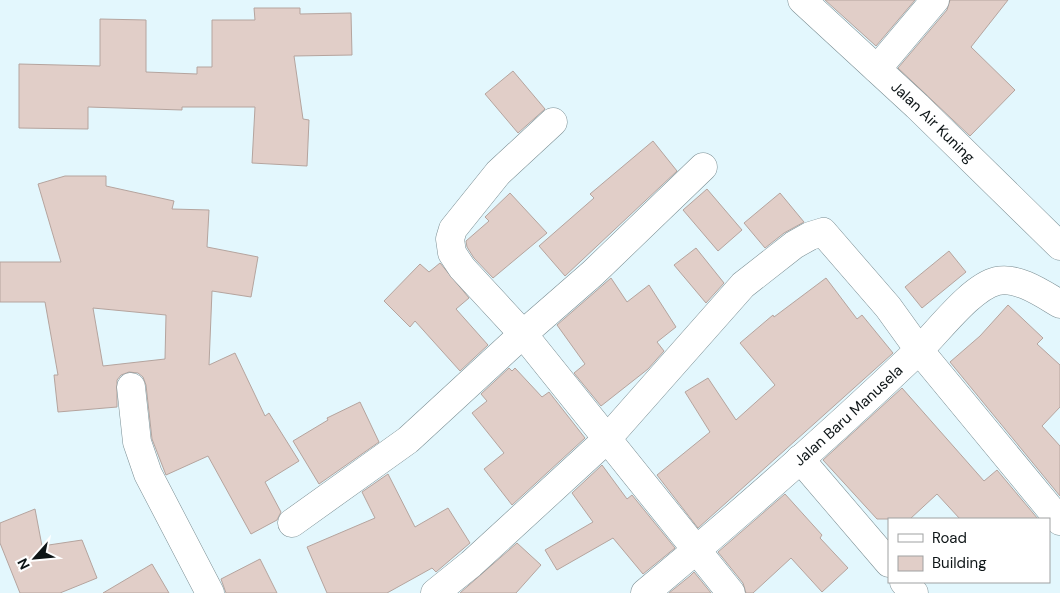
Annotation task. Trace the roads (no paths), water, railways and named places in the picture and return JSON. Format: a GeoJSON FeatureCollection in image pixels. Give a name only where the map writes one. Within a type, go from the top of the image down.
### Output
{"type":"FeatureCollection","features":[{"type":"Feature","properties":{"kind":"street","name":"Jalan Air Kuning"},"geometry":{"type":"LineString","coordinates":[[802,0],[1014,198],[1060,246]]}},
{"type":"Feature","properties":{"kind":"street"},"geometry":{"type":"LineString","coordinates":[[876,69],[935,0]]}},
{"type":"Feature","properties":{"kind":"street"},"geometry":{"type":"LineString","coordinates":[[553,122],[498,173],[453,228],[450,239],[452,253],[462,268],[523,334],[606,440],[731,593]]}},
{"type":"Feature","properties":{"kind":"street"},"geometry":{"type":"LineString","coordinates":[[292,523],[408,440],[523,334],[593,273],[703,167]]}},
{"type":"Feature","properties":{"kind":"street"},"geometry":{"type":"LineString","coordinates":[[435,593],[471,564],[606,440],[743,285],[794,245],[810,236],[823,232],[888,307],[919,350],[1060,521]]}},
{"type":"Feature","properties":{"kind":"street","name":"Jalan Baru Manusela"},"geometry":{"type":"LineString","coordinates":[[645,593],[696,551],[800,458],[919,350],[958,309],[984,287],[995,281],[1005,280],[1023,285],[1060,304]]}},
{"type":"Feature","properties":{"kind":"street"},"geometry":{"type":"LineString","coordinates":[[131,387],[137,442],[148,474],[210,593]]}},
{"type":"Feature","properties":{"kind":"street"},"geometry":{"type":"LineString","coordinates":[[800,458],[888,562]]}},
{"type":"Feature","properties":{"kind":"street"},"geometry":{"type":"LineString","coordinates":[[905,583],[914,593]]}}]}
